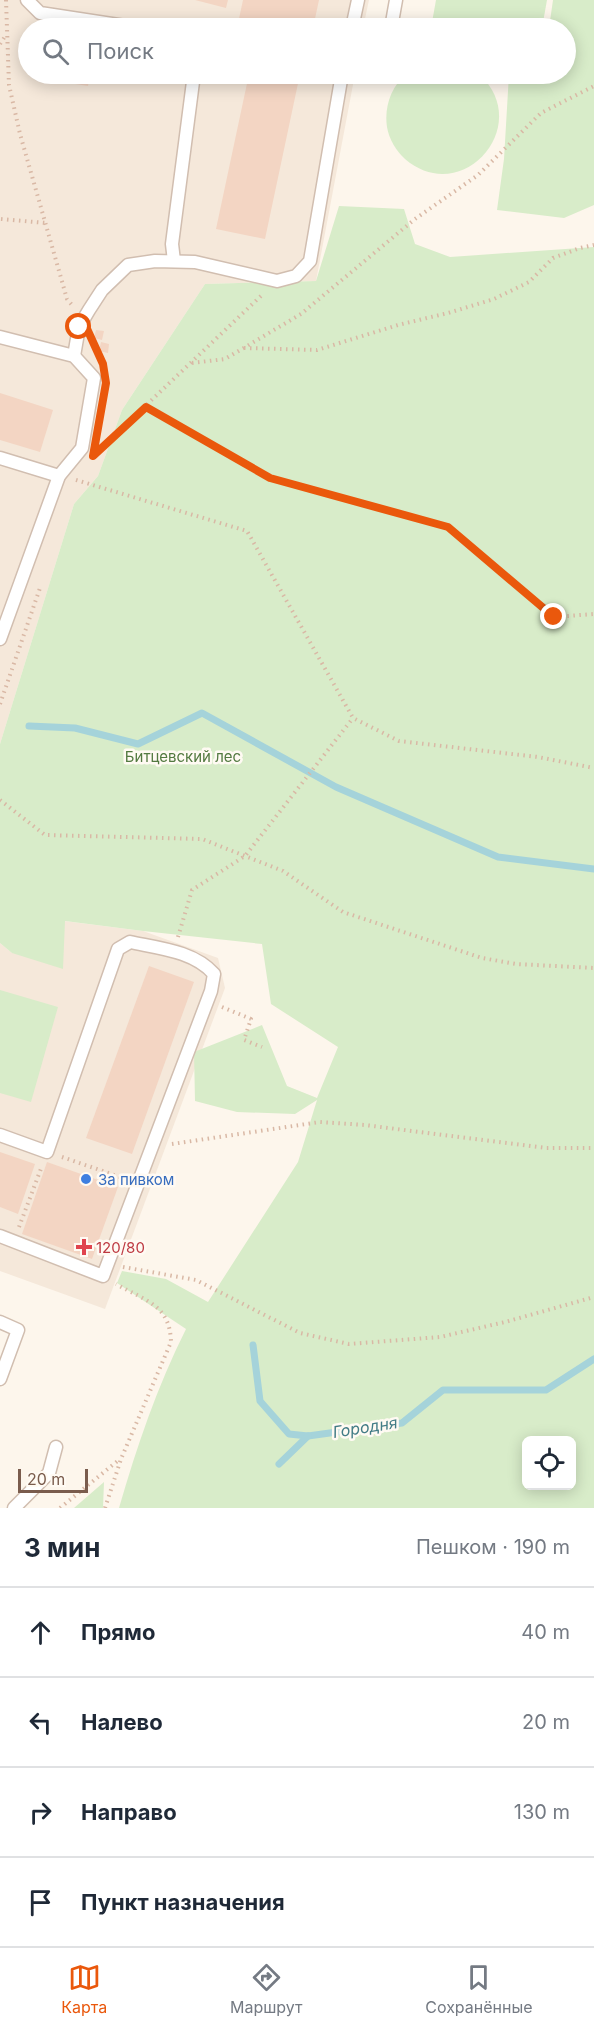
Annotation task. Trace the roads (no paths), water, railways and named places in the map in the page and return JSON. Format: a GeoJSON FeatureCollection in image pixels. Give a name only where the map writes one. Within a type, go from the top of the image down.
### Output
{"type":"FeatureCollection","features":[{"type":"Feature","properties":{"kind":"lane"},"geometry":{"type":"LineString","coordinates":[[27,0],[40,13],[73,18]]}},
{"type":"Feature","properties":{"kind":"lane"},"geometry":{"type":"LineString","coordinates":[[354,18],[358,0]]}},
{"type":"Feature","properties":{"kind":"lane"},"geometry":{"type":"LineString","coordinates":[[393,18],[396,0]]}},
{"type":"Feature","properties":{"kind":"lane"},"geometry":{"type":"LineString","coordinates":[[174,261],[172,244],[193,84]]}},
{"type":"Feature","properties":{"kind":"lane"},"geometry":{"type":"LineString","coordinates":[[74,356],[79,327],[83,320],[102,291],[128,265],[155,261],[195,262],[277,281],[296,276],[310,261],[340,84]]}},
{"type":"Feature","properties":{"kind":"lane"},"geometry":{"type":"LineString","coordinates":[[0,337],[74,356],[94,378],[82,448],[59,476],[0,639]]}},
{"type":"Feature","properties":{"kind":"lane"},"geometry":{"type":"LineString","coordinates":[[0,458],[59,476]]}},
{"type":"Feature","properties":{"kind":"lane"},"geometry":{"type":"LineString","coordinates":[[0,1135],[47,1152],[118,949],[130,942],[174,951],[205,964],[214,974],[207,1001],[105,1271],[0,1236]]}},
{"type":"Feature","properties":{"kind":"lane"},"geometry":{"type":"LineString","coordinates":[[0,1322],[18,1330],[0,1379]]}},
{"type":"Feature","properties":{"kind":"lane"},"geometry":{"type":"LineString","coordinates":[[14,1508],[49,1473],[56,1447]]}},
{"type":"Feature","properties":{"kind":"waterway"},"geometry":{"type":"LineString","coordinates":[[29,726],[75,728],[138,744],[202,713],[336,787],[498,857],[594,869]]}},
{"type":"Feature","properties":{"kind":"waterway","name":"Городня"},"geometry":{"type":"LineString","coordinates":[[253,1345],[260,1401],[289,1434],[308,1436],[402,1423],[443,1390],[546,1390],[594,1359]]}},
{"type":"Feature","properties":{"kind":"waterway"},"geometry":{"type":"LineString","coordinates":[[279,1464],[308,1436]]}},
{"type":"Feature","properties":{"kind":"place","name":"За пивком"},"geometry":{"type":"Point","coordinates":[86,1179]}},
{"type":"Feature","properties":{"kind":"place","name":"120/80"},"geometry":{"type":"Point","coordinates":[84,1247]}},
{"type":"Feature","properties":{"kind":"park label","name":"Битцевский лес"},"geometry":{"type":"Point","coordinates":[183,756]}}]}
